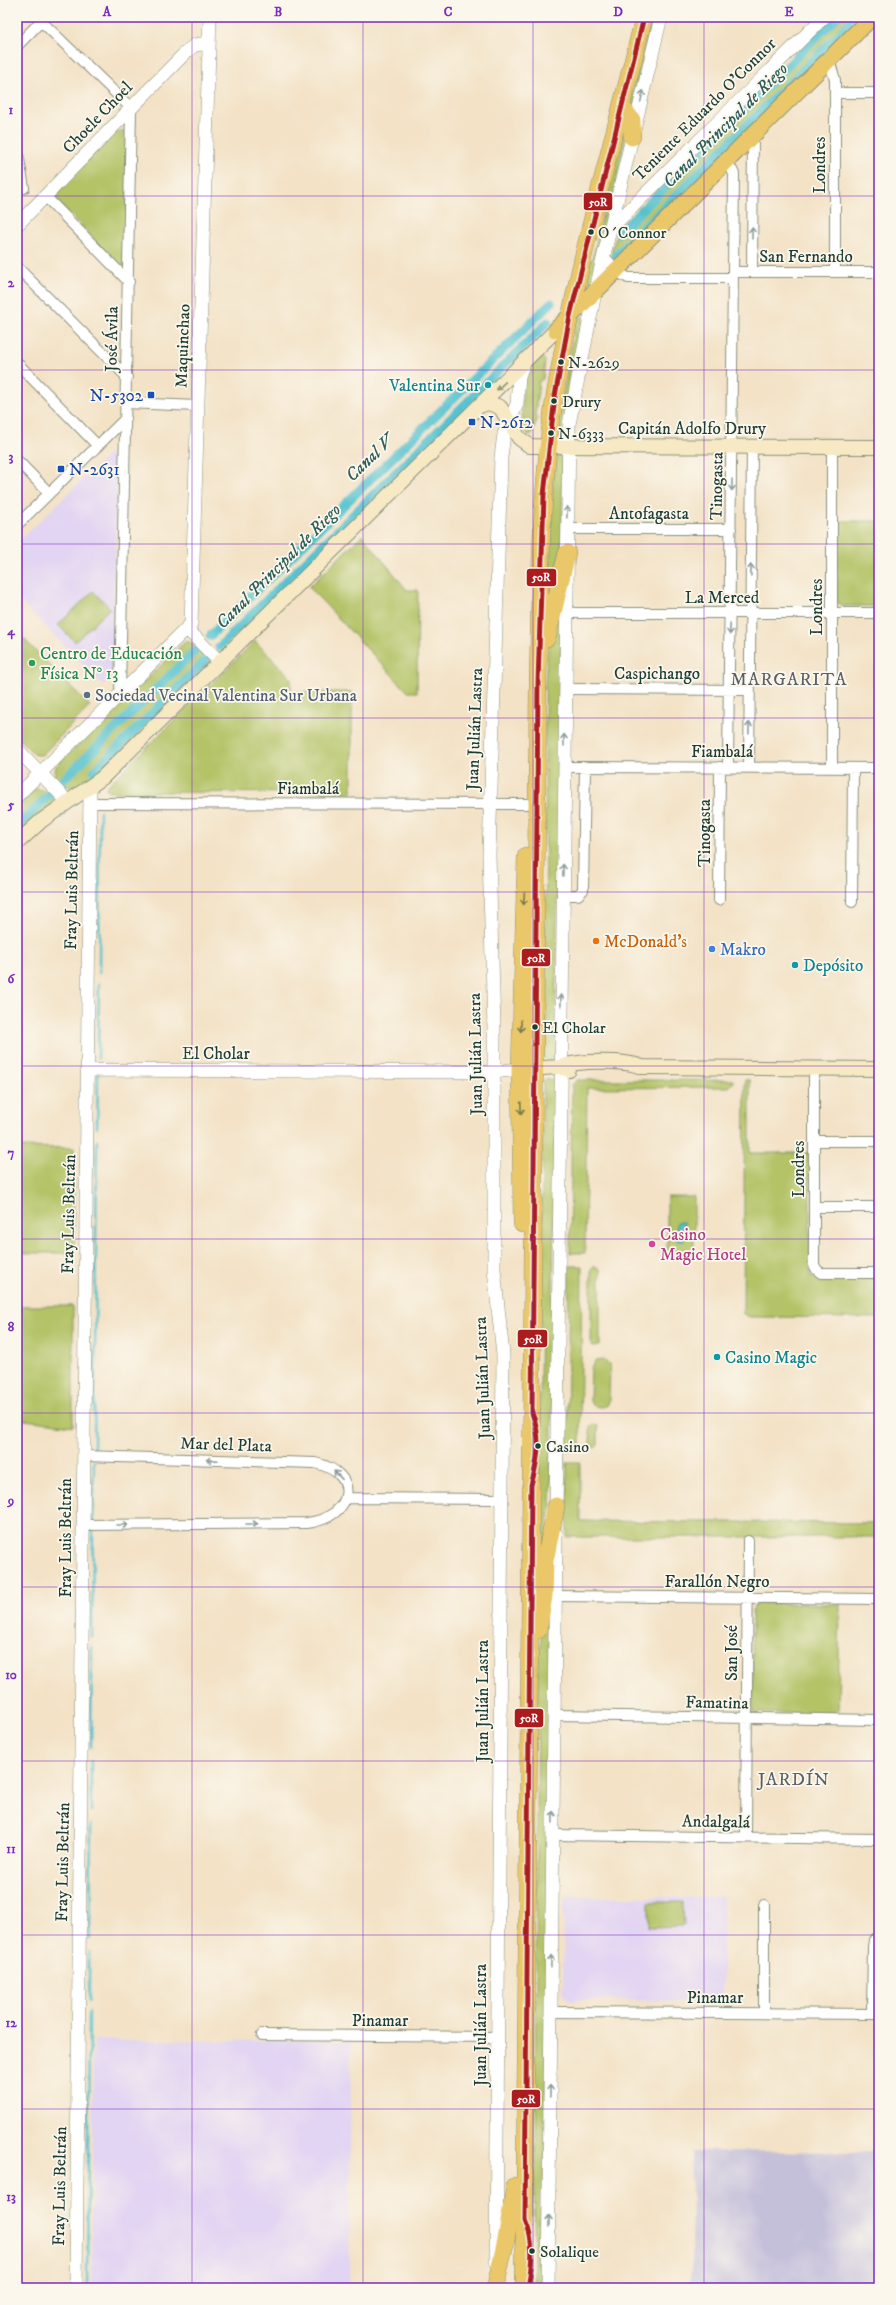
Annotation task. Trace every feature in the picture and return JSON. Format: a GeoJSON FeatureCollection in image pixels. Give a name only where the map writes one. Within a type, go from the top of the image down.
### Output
{"type":"FeatureCollection","features":[{"type":"Feature","properties":{"kind":"highway"},"geometry":{"type":"LineString","coordinates":[[524,2288],[530,1681],[527,804],[530,554],[544,446],[556,330],[633,17]]}},
{"type":"Feature","properties":{"kind":"highway"},"geometry":{"type":"LineString","coordinates":[[514,2288],[523,1211],[544,446],[570,316],[644,17]]}},
{"type":"Feature","properties":{"kind":"highway"},"geometry":{"type":"LineString","coordinates":[[622,107],[632,120],[632,137]]}},
{"type":"Feature","properties":{"kind":"highway"},"geometry":{"type":"LineString","coordinates":[[538,683],[552,613],[567,553]]}},
{"type":"Feature","properties":{"kind":"highway"},"geometry":{"type":"LineString","coordinates":[[530,1681],[543,1601],[546,1561],[556,1506]]}},
{"type":"Feature","properties":{"kind":"highway"},"geometry":{"type":"LineString","coordinates":[[496,2286],[515,2186]]}},
{"type":"Feature","properties":{"kind":"main road"},"geometry":{"type":"LineString","coordinates":[[17,843],[41,821],[90,788],[102,778],[479,406],[523,365],[596,288],[872,17]]}},
{"type":"Feature","properties":{"kind":"main road","name":"Capitán Adolfo Drury"},"geometry":{"type":"LineString","coordinates":[[479,406],[488,403],[496,404],[503,410],[524,443],[544,446],[879,447]]}},
{"type":"Feature","properties":{"kind":"main road","name":"El Cholar"},"geometry":{"type":"LineString","coordinates":[[528,1068],[560,1067],[573,1070],[632,1071],[642,1067],[879,1069]]}},
{"type":"Feature","properties":{"kind":"street","name":"Maquinchao"},"geometry":{"type":"LineString","coordinates":[[188,630],[192,619],[208,43],[210,17]]}},
{"type":"Feature","properties":{"kind":"street"},"geometry":{"type":"LineString","coordinates":[[548,2288],[560,1067],[568,445],[570,414],[596,288],[661,17]]}},
{"type":"Feature","properties":{"kind":"street","name":"Teniente Eduardo O'Connor"},"geometry":{"type":"LineString","coordinates":[[610,230],[824,17]]}},
{"type":"Feature","properties":{"kind":"street"},"geometry":{"type":"LineString","coordinates":[[17,46],[43,19],[131,108]]}},
{"type":"Feature","properties":{"kind":"street","name":"Choele Choel"},"geometry":{"type":"LineString","coordinates":[[17,225],[191,47],[199,43],[208,43]]}},
{"type":"Feature","properties":{"kind":"street","name":"Londres"},"geometry":{"type":"LineString","coordinates":[[829,60],[835,75],[835,272]]}},
{"type":"Feature","properties":{"kind":"street"},"geometry":{"type":"LineString","coordinates":[[835,93],[879,93]]}},
{"type":"Feature","properties":{"kind":"street","name":"José Ávila"},"geometry":{"type":"LineString","coordinates":[[120,696],[129,282],[131,108]]}},
{"type":"Feature","properties":{"kind":"street"},"geometry":{"type":"LineString","coordinates":[[752,272],[753,135]]}},
{"type":"Feature","properties":{"kind":"street"},"geometry":{"type":"LineString","coordinates":[[17,148],[24,188]]}},
{"type":"Feature","properties":{"kind":"street","name":"Tinogasta"},"geometry":{"type":"LineString","coordinates":[[719,900],[724,767],[729,690],[730,613],[734,174],[728,160]]}},
{"type":"Feature","properties":{"kind":"street"},"geometry":{"type":"LineString","coordinates":[[620,190],[622,197],[627,201],[639,200]]}},
{"type":"Feature","properties":{"kind":"street"},"geometry":{"type":"LineString","coordinates":[[45,196],[129,282]]}},
{"type":"Feature","properties":{"kind":"street","name":"San Fernando"},"geometry":{"type":"LineString","coordinates":[[604,256],[622,276],[632,278],[733,275],[752,272],[879,272]]}},
{"type":"Feature","properties":{"kind":"street"},"geometry":{"type":"LineString","coordinates":[[17,267],[126,377]]}},
{"type":"Feature","properties":{"kind":"street"},"geometry":{"type":"LineString","coordinates":[[570,316],[578,312],[585,312],[588,316],[589,325]]}},
{"type":"Feature","properties":{"kind":"street"},"geometry":{"type":"LineString","coordinates":[[17,363],[98,446]]}},
{"type":"Feature","properties":{"kind":"street"},"geometry":{"type":"LineString","coordinates":[[510,420],[518,404],[519,376],[523,365]]}},
{"type":"Feature","properties":{"kind":"street"},"geometry":{"type":"LineString","coordinates":[[126,403],[198,406]]}},
{"type":"Feature","properties":{"kind":"street"},"geometry":{"type":"LineString","coordinates":[[17,525],[126,418]]}},
{"type":"Feature","properties":{"kind":"street","name":"Juan Julián Lastra"},"geometry":{"type":"LineString","coordinates":[[496,2286],[503,1355],[494,1269],[494,1072],[489,855],[500,470],[504,434],[510,420]]}},
{"type":"Feature","properties":{"kind":"street","name":"Tinogasta"},"geometry":{"type":"LineString","coordinates":[[749,767],[752,446]]}},
{"type":"Feature","properties":{"kind":"street","name":"Londres"},"geometry":{"type":"LineString","coordinates":[[832,446],[832,768]]}},
{"type":"Feature","properties":{"kind":"street"},"geometry":{"type":"LineString","coordinates":[[17,460],[49,493]]}},
{"type":"Feature","properties":{"kind":"street","name":"Antofagasta"},"geometry":{"type":"LineString","coordinates":[[567,529],[731,528]]}},
{"type":"Feature","properties":{"kind":"street","name":"La Merced"},"geometry":{"type":"LineString","coordinates":[[566,613],[879,614]]}},
{"type":"Feature","properties":{"kind":"street"},"geometry":{"type":"LineString","coordinates":[[17,796],[188,630],[220,662]]}},
{"type":"Feature","properties":{"kind":"street","name":"Caspichango"},"geometry":{"type":"LineString","coordinates":[[565,689],[750,690]]}},
{"type":"Feature","properties":{"kind":"street"},"geometry":{"type":"LineString","coordinates":[[17,748],[68,802]]}},
{"type":"Feature","properties":{"kind":"street","name":"Fiambalá"},"geometry":{"type":"LineString","coordinates":[[564,766],[879,768]]}},
{"type":"Feature","properties":{"kind":"street"},"geometry":{"type":"LineString","coordinates":[[562,895],[576,895],[583,890],[585,767]]}},
{"type":"Feature","properties":{"kind":"street"},"geometry":{"type":"LineString","coordinates":[[852,902],[853,768]]}},
{"type":"Feature","properties":{"kind":"street","name":"Fray Luis Beltrán"},"geometry":{"type":"LineString","coordinates":[[76,2288],[90,788]]}},
{"type":"Feature","properties":{"kind":"street","name":"Fiambalá"},"geometry":{"type":"LineString","coordinates":[[90,803],[527,804]]}},
{"type":"Feature","properties":{"kind":"street","name":"El Cholar"},"geometry":{"type":"LineString","coordinates":[[87,1070],[494,1072],[528,1068]]}},
{"type":"Feature","properties":{"kind":"street","name":"Londres"},"geometry":{"type":"LineString","coordinates":[[814,1069],[814,1261],[817,1270],[825,1273],[879,1273]]}},
{"type":"Feature","properties":{"kind":"street"},"geometry":{"type":"LineString","coordinates":[[814,1141],[879,1141]]}},
{"type":"Feature","properties":{"kind":"street"},"geometry":{"type":"LineString","coordinates":[[814,1207],[879,1207]]}},
{"type":"Feature","properties":{"kind":"street","name":"Mar del Plata"},"geometry":{"type":"LineString","coordinates":[[84,1456],[315,1463],[330,1468],[340,1476],[345,1487],[346,1498]]}},
{"type":"Feature","properties":{"kind":"street"},"geometry":{"type":"LineString","coordinates":[[83,1525],[307,1523],[320,1521],[336,1513],[344,1504],[346,1498],[501,1499]]}},
{"type":"Feature","properties":{"kind":"street","name":"San José"},"geometry":{"type":"LineString","coordinates":[[746,1837],[748,1541]]}},
{"type":"Feature","properties":{"kind":"street","name":"Farallón Negro"},"geometry":{"type":"LineString","coordinates":[[555,1596],[879,1599]]}},
{"type":"Feature","properties":{"kind":"street","name":"Famatina"},"geometry":{"type":"LineString","coordinates":[[554,1716],[879,1720]]}},
{"type":"Feature","properties":{"kind":"street","name":"Andalgalá"},"geometry":{"type":"LineString","coordinates":[[553,1835],[879,1839]]}},
{"type":"Feature","properties":{"kind":"street"},"geometry":{"type":"LineString","coordinates":[[764,1905],[764,2013]]}},
{"type":"Feature","properties":{"kind":"street"},"geometry":{"type":"LineString","coordinates":[[876,2014],[873,1947],[878,1937]]}},
{"type":"Feature","properties":{"kind":"street","name":"Pinamar"},"geometry":{"type":"LineString","coordinates":[[551,2012],[876,2014]]}},
{"type":"Feature","properties":{"kind":"street","name":"Pinamar"},"geometry":{"type":"LineString","coordinates":[[262,2035],[498,2037]]}},
{"type":"Feature","properties":{"kind":"shaded area"},"geometry":{"type":"Polygon","coordinates":[[[113,450],[118,452],[112,676],[108,682],[102,684],[17,598],[17,543],[113,450]]]}},
{"type":"Feature","properties":{"kind":"shaded area"},"geometry":{"type":"Polygon","coordinates":[[[564,1897],[723,1897],[723,2001],[569,2000],[563,1994],[564,1897]]]}},
{"type":"Feature","properties":{"kind":"shaded area"},"geometry":{"type":"Polygon","coordinates":[[[93,2040],[351,2041],[349,2288],[91,2288],[93,2040]]]}},
{"type":"Feature","properties":{"kind":"shaded area"},"geometry":{"type":"Polygon","coordinates":[[[692,2151],[879,2152],[879,2288],[691,2288],[692,2151]]]}},
{"type":"Feature","properties":{"kind":"green space"},"geometry":{"type":"Polygon","coordinates":[[[650,17],[657,17],[634,113],[629,108],[650,17]]]}},
{"type":"Feature","properties":{"kind":"green space"},"geometry":{"type":"Polygon","coordinates":[[[832,17],[866,17],[614,260],[611,253],[619,227],[832,17]]]}},
{"type":"Feature","properties":{"kind":"green space"},"geometry":{"type":"Polygon","coordinates":[[[625,122],[629,122],[595,280],[589,286],[586,286],[587,262],[592,259],[625,122]]]}},
{"type":"Feature","properties":{"kind":"green space"},"geometry":{"type":"Polygon","coordinates":[[[120,131],[127,133],[127,265],[123,269],[55,199],[56,192],[115,133],[120,131]]]}},
{"type":"Feature","properties":{"kind":"green space"},"geometry":{"type":"Polygon","coordinates":[[[580,316],[584,318],[563,438],[560,438],[556,434],[576,320],[580,316]]]}},
{"type":"Feature","properties":{"kind":"green space"},"geometry":{"type":"Polygon","coordinates":[[[543,358],[545,361],[543,379],[539,381],[535,416],[537,419],[532,434],[528,435],[523,429],[523,387],[528,372],[535,363],[543,358]]]}},
{"type":"Feature","properties":{"kind":"green space"},"geometry":{"type":"Polygon","coordinates":[[[559,455],[563,457],[562,545],[548,605],[554,458],[559,455]]]}},
{"type":"Feature","properties":{"kind":"green space"},"geometry":{"type":"Polygon","coordinates":[[[836,521],[879,521],[879,606],[843,606],[837,602],[836,521]]]}},
{"type":"Feature","properties":{"kind":"green space"},"geometry":{"type":"Polygon","coordinates":[[[362,535],[407,590],[418,590],[417,692],[408,692],[309,587],[362,535]]]}},
{"type":"Feature","properties":{"kind":"green space"},"geometry":{"type":"Polygon","coordinates":[[[562,579],[555,1055],[548,1061],[542,1057],[540,1038],[546,1033],[545,681],[547,657],[562,579]]]}},
{"type":"Feature","properties":{"kind":"green space"},"geometry":{"type":"Polygon","coordinates":[[[93,591],[110,608],[75,642],[58,625],[93,591]]]}},
{"type":"Feature","properties":{"kind":"green space","name":"Centro de Educación Física N° 13"},"geometry":{"type":"Polygon","coordinates":[[[17,632],[90,706],[42,755],[35,755],[17,737],[17,632]]]}},
{"type":"Feature","properties":{"kind":"green space"},"geometry":{"type":"Polygon","coordinates":[[[186,641],[192,643],[209,663],[106,767],[84,784],[70,787],[61,785],[54,776],[56,766],[186,641]]]}},
{"type":"Feature","properties":{"kind":"green space"},"geometry":{"type":"Polygon","coordinates":[[[255,641],[291,678],[291,692],[352,692],[352,793],[108,792],[106,787],[255,641]]]}},
{"type":"Feature","properties":{"kind":"green space"},"geometry":{"type":"Polygon","coordinates":[[[34,789],[45,791],[54,798],[54,805],[17,838],[17,802],[34,789]]]}},
{"type":"Feature","properties":{"kind":"green space"},"geometry":{"type":"Polygon","coordinates":[[[548,1078],[555,1082],[551,1506],[538,1607],[543,1081],[548,1078]]]}},
{"type":"Feature","properties":{"kind":"green space"},"geometry":{"type":"Polygon","coordinates":[[[577,1080],[733,1080],[733,1083],[729,1087],[587,1088],[585,1253],[570,1253],[572,1085],[577,1080]]]}},
{"type":"Feature","properties":{"kind":"green space"},"geometry":{"type":"Polygon","coordinates":[[[745,1080],[750,1080],[750,1153],[810,1153],[810,1276],[879,1276],[879,1318],[750,1317],[743,1314],[745,1080]]]}},
{"type":"Feature","properties":{"kind":"green space"},"geometry":{"type":"Polygon","coordinates":[[[17,1147],[74,1148],[74,1253],[17,1253],[17,1147]]]}},
{"type":"Feature","properties":{"kind":"green space"},"geometry":{"type":"Polygon","coordinates":[[[667,1197],[694,1197],[694,1258],[667,1258],[667,1197]]]}},
{"type":"Feature","properties":{"kind":"green space"},"geometry":{"type":"Polygon","coordinates":[[[569,1266],[582,1266],[580,1451],[567,1450],[569,1266]]]}},
{"type":"Feature","properties":{"kind":"green space"},"geometry":{"type":"Polygon","coordinates":[[[595,1266],[600,1269],[600,1345],[595,1347],[591,1345],[591,1269],[595,1266]]]}},
{"type":"Feature","properties":{"kind":"green space"},"geometry":{"type":"Polygon","coordinates":[[[17,1306],[73,1306],[73,1426],[17,1419],[17,1306]]]}},
{"type":"Feature","properties":{"kind":"green space"},"geometry":{"type":"Polygon","coordinates":[[[604,1360],[610,1366],[609,1399],[606,1406],[600,1407],[592,1405],[590,1401],[591,1368],[595,1361],[604,1360]]]}},
{"type":"Feature","properties":{"kind":"green space"},"geometry":{"type":"Polygon","coordinates":[[[594,1424],[598,1426],[598,1445],[595,1448],[590,1445],[590,1426],[594,1424]]]}},
{"type":"Feature","properties":{"kind":"green space"},"geometry":{"type":"Polygon","coordinates":[[[567,1462],[580,1462],[580,1521],[879,1523],[879,1537],[567,1537],[567,1462]]]}},
{"type":"Feature","properties":{"kind":"green space"},"geometry":{"type":"Polygon","coordinates":[[[550,1556],[544,2288],[529,2288],[534,2281],[538,1663],[550,1556]]]}},
{"type":"Feature","properties":{"kind":"green space"},"geometry":{"type":"Polygon","coordinates":[[[762,1603],[840,1604],[838,1713],[759,1713],[753,1711],[752,1610],[754,1605],[762,1603]]]}},
{"type":"Feature","properties":{"kind":"green space"},"geometry":{"type":"Polygon","coordinates":[[[649,1902],[683,1902],[684,1926],[649,1927],[649,1902]]]}},
{"type":"Feature","properties":{"kind":"water"},"geometry":{"type":"Polygon","coordinates":[[[677,1222],[684,1222],[684,1241],[677,1241],[677,1222]]]}},
{"type":"Feature","properties":{"kind":"waterway","name":"Canal V"},"geometry":{"type":"LineString","coordinates":[[619,233],[837,17]]}},
{"type":"Feature","properties":{"kind":"waterway","name":"Canal Principal de Riego"},"geometry":{"type":"LineString","coordinates":[[616,255],[856,17]]}},
{"type":"Feature","properties":{"kind":"waterway","name":"Canal V"},"geometry":{"type":"LineString","coordinates":[[210,636],[551,303]]}},
{"type":"Feature","properties":{"kind":"waterway","name":"Canal Principal de Riego"},"geometry":{"type":"LineString","coordinates":[[219,647],[548,322]]}},
{"type":"Feature","properties":{"kind":"waterway","name":"Canal V"},"geometry":{"type":"LineString","coordinates":[[59,784],[195,651]]}},
{"type":"Feature","properties":{"kind":"waterway","name":"Canal Principal de Riego"},"geometry":{"type":"LineString","coordinates":[[94,771],[206,660]]}},
{"type":"Feature","properties":{"kind":"waterway","name":"Canal Principal de Riego"},"geometry":{"type":"LineString","coordinates":[[17,827],[50,794]]}},
{"type":"Feature","properties":{"kind":"waterway"},"geometry":{"type":"LineString","coordinates":[[99,973],[100,811]]}},
{"type":"Feature","properties":{"kind":"waterway"},"geometry":{"type":"LineString","coordinates":[[98,1058],[99,983]]}},
{"type":"Feature","properties":{"kind":"waterway"},"geometry":{"type":"LineString","coordinates":[[97,1127],[98,1075]]}},
{"type":"Feature","properties":{"kind":"waterway"},"geometry":{"type":"LineString","coordinates":[[94,1451],[97,1140]]}},
{"type":"Feature","properties":{"kind":"waterway"},"geometry":{"type":"LineString","coordinates":[[93,1521],[94,1461]]}},
{"type":"Feature","properties":{"kind":"waterway"},"geometry":{"type":"LineString","coordinates":[[92,1637],[93,1530]]}},
{"type":"Feature","properties":{"kind":"waterway"},"geometry":{"type":"LineString","coordinates":[[91,1747],[92,1647]]}},
{"type":"Feature","properties":{"kind":"waterway"},"geometry":{"type":"LineString","coordinates":[[91,1761],[91,1811]]}},
{"type":"Feature","properties":{"kind":"waterway"},"geometry":{"type":"LineString","coordinates":[[90,1939],[91,1825]]}},
{"type":"Feature","properties":{"kind":"waterway"},"geometry":{"type":"LineString","coordinates":[[89,1952],[89,2001]]}},
{"type":"Feature","properties":{"kind":"waterway"},"geometry":{"type":"LineString","coordinates":[[87,2288],[89,2012]]}},
{"type":"Feature","properties":{"kind":"transit line","name":"50R"},"geometry":{"type":"LineString","coordinates":[[528,2288],[532,2253],[530,2237],[525,2220],[531,1485],[536,1467],[538,1449],[537,1431],[532,1413],[538,683],[544,495],[555,396],[570,316],[644,17]]}},
{"type":"Feature","properties":{"kind":"place","name":"O´Connor"},"geometry":{"type":"Point","coordinates":[591,232]}},
{"type":"Feature","properties":{"kind":"place","name":"N-2629"},"geometry":{"type":"Point","coordinates":[561,362]}},
{"type":"Feature","properties":{"kind":"place","name":"Valentina Sur"},"geometry":{"type":"Point","coordinates":[488,385]}},
{"type":"Feature","properties":{"kind":"place","name":"N-5302"},"geometry":{"type":"Point","coordinates":[151,395]}},
{"type":"Feature","properties":{"kind":"place","name":"Drury"},"geometry":{"type":"Point","coordinates":[554,401]}},
{"type":"Feature","properties":{"kind":"place","name":"N-2612"},"geometry":{"type":"Point","coordinates":[472,422]}},
{"type":"Feature","properties":{"kind":"place","name":"N-6333"},"geometry":{"type":"Point","coordinates":[551,433]}},
{"type":"Feature","properties":{"kind":"place","name":"N-2631"},"geometry":{"type":"Point","coordinates":[61,469]}},
{"type":"Feature","properties":{"kind":"place","name":"Centro de Educación Física N° 13"},"geometry":{"type":"Point","coordinates":[32,663]}},
{"type":"Feature","properties":{"kind":"place","name":"Sociedad Vecinal Valentina Sur Urbana"},"geometry":{"type":"Point","coordinates":[87,695]}},
{"type":"Feature","properties":{"kind":"place","name":"McDonald's"},"geometry":{"type":"Point","coordinates":[596,941]}},
{"type":"Feature","properties":{"kind":"place","name":"Makro"},"geometry":{"type":"Point","coordinates":[712,949]}},
{"type":"Feature","properties":{"kind":"place","name":"Depósito"},"geometry":{"type":"Point","coordinates":[795,965]}},
{"type":"Feature","properties":{"kind":"place","name":"El Cholar"},"geometry":{"type":"Point","coordinates":[535,1027]}},
{"type":"Feature","properties":{"kind":"place","name":"Casino Magic Hotel"},"geometry":{"type":"Point","coordinates":[652,1244]}},
{"type":"Feature","properties":{"kind":"place","name":"Casino Magic"},"geometry":{"type":"Point","coordinates":[717,1357]}},
{"type":"Feature","properties":{"kind":"place","name":"Casino"},"geometry":{"type":"Point","coordinates":[538,1446]}},
{"type":"Feature","properties":{"kind":"place","name":"Solalique"},"geometry":{"type":"Point","coordinates":[532,2251]}},
{"type":"Feature","properties":{"kind":"district","name":"MARGARITA"},"geometry":{"type":"Point","coordinates":[789,679]}},
{"type":"Feature","properties":{"kind":"district","name":"JARDÍN"},"geometry":{"type":"Point","coordinates":[794,1779]}}]}
